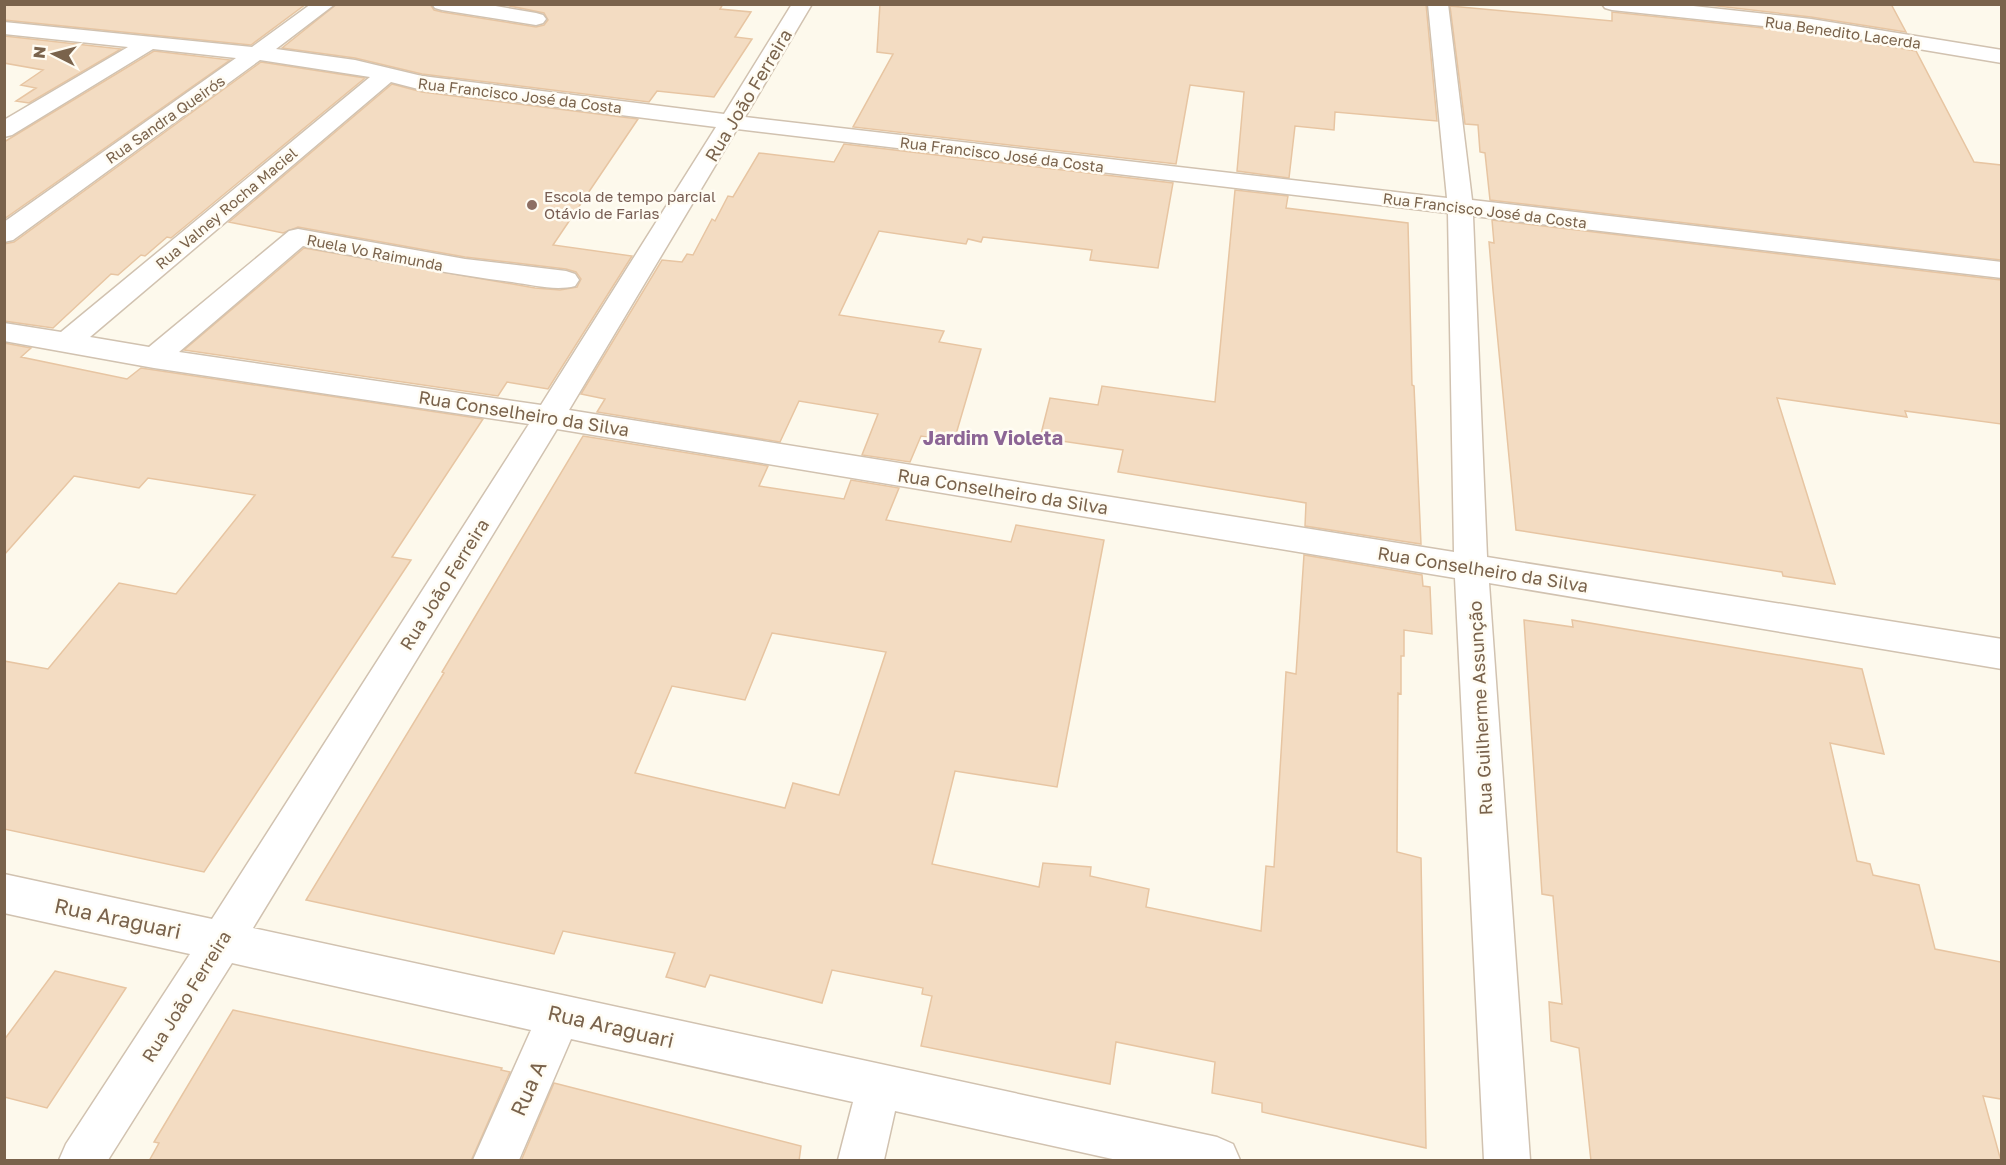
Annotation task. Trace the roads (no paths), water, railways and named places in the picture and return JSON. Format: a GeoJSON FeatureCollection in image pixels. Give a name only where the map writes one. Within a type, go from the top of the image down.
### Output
{"type":"FeatureCollection","features":[{"type":"Feature","properties":{"kind":"street","name":"Rua Sandra Queirós"},"geometry":{"type":"LineString","coordinates":[[4,234],[325,4]]}},
{"type":"Feature","properties":{"kind":"street"},"geometry":{"type":"LineString","coordinates":[[442,4],[536,19]]}},
{"type":"Feature","properties":{"kind":"street","name":"Rua João Ferreira"},"geometry":{"type":"LineString","coordinates":[[82,1161],[549,417],[732,122],[802,4]]}},
{"type":"Feature","properties":{"kind":"street","name":"Rua Guilherme Assunção"},"geometry":{"type":"LineString","coordinates":[[1438,4],[1460,208],[1471,567],[1507,1161]]}},
{"type":"Feature","properties":{"kind":"street","name":"Rua Benedito Lacerda"},"geometry":{"type":"LineString","coordinates":[[1612,4],[1811,25],[2001,57]]}},
{"type":"Feature","properties":{"kind":"street"},"geometry":{"type":"LineString","coordinates":[[1802,4],[1811,25]]}},
{"type":"Feature","properties":{"kind":"street","name":"Rua Francisco José da Costa"},"geometry":{"type":"LineString","coordinates":[[10,23],[149,43],[355,67],[422,83],[516,93],[732,122],[2001,270]]}},
{"type":"Feature","properties":{"kind":"street"},"geometry":{"type":"LineString","coordinates":[[4,130],[149,43]]}},
{"type":"Feature","properties":{"kind":"street","name":"Rua Valney Rocha Maciel"},"geometry":{"type":"LineString","coordinates":[[67,342],[386,75]]}},
{"type":"Feature","properties":{"kind":"street","name":"Ruela Vo Raimunda"},"geometry":{"type":"LineString","coordinates":[[154,358],[298,237],[429,263],[500,274],[566,280]]}},
{"type":"Feature","properties":{"kind":"street","name":"Rua Conselheiro da Silva"},"geometry":{"type":"LineString","coordinates":[[4,332],[154,358],[549,417],[2001,654]]}},
{"type":"Feature","properties":{"kind":"street","name":"Rua Araguari"},"geometry":{"type":"LineString","coordinates":[[4,892],[1217,1161]]}},
{"type":"Feature","properties":{"kind":"street","name":"Rua A"},"geometry":{"type":"LineString","coordinates":[[496,1161],[560,1015]]}},
{"type":"Feature","properties":{"kind":"street"},"geometry":{"type":"LineString","coordinates":[[861,1161],[879,1086]]}},
{"type":"Feature","properties":{"kind":"place","name":"Escola de tempo parcial Otávio de Farias"},"geometry":{"type":"Point","coordinates":[532,205]}},
{"type":"Feature","properties":{"kind":"district","name":"Jardim Violeta"},"geometry":{"type":"Point","coordinates":[993,437]}}]}
